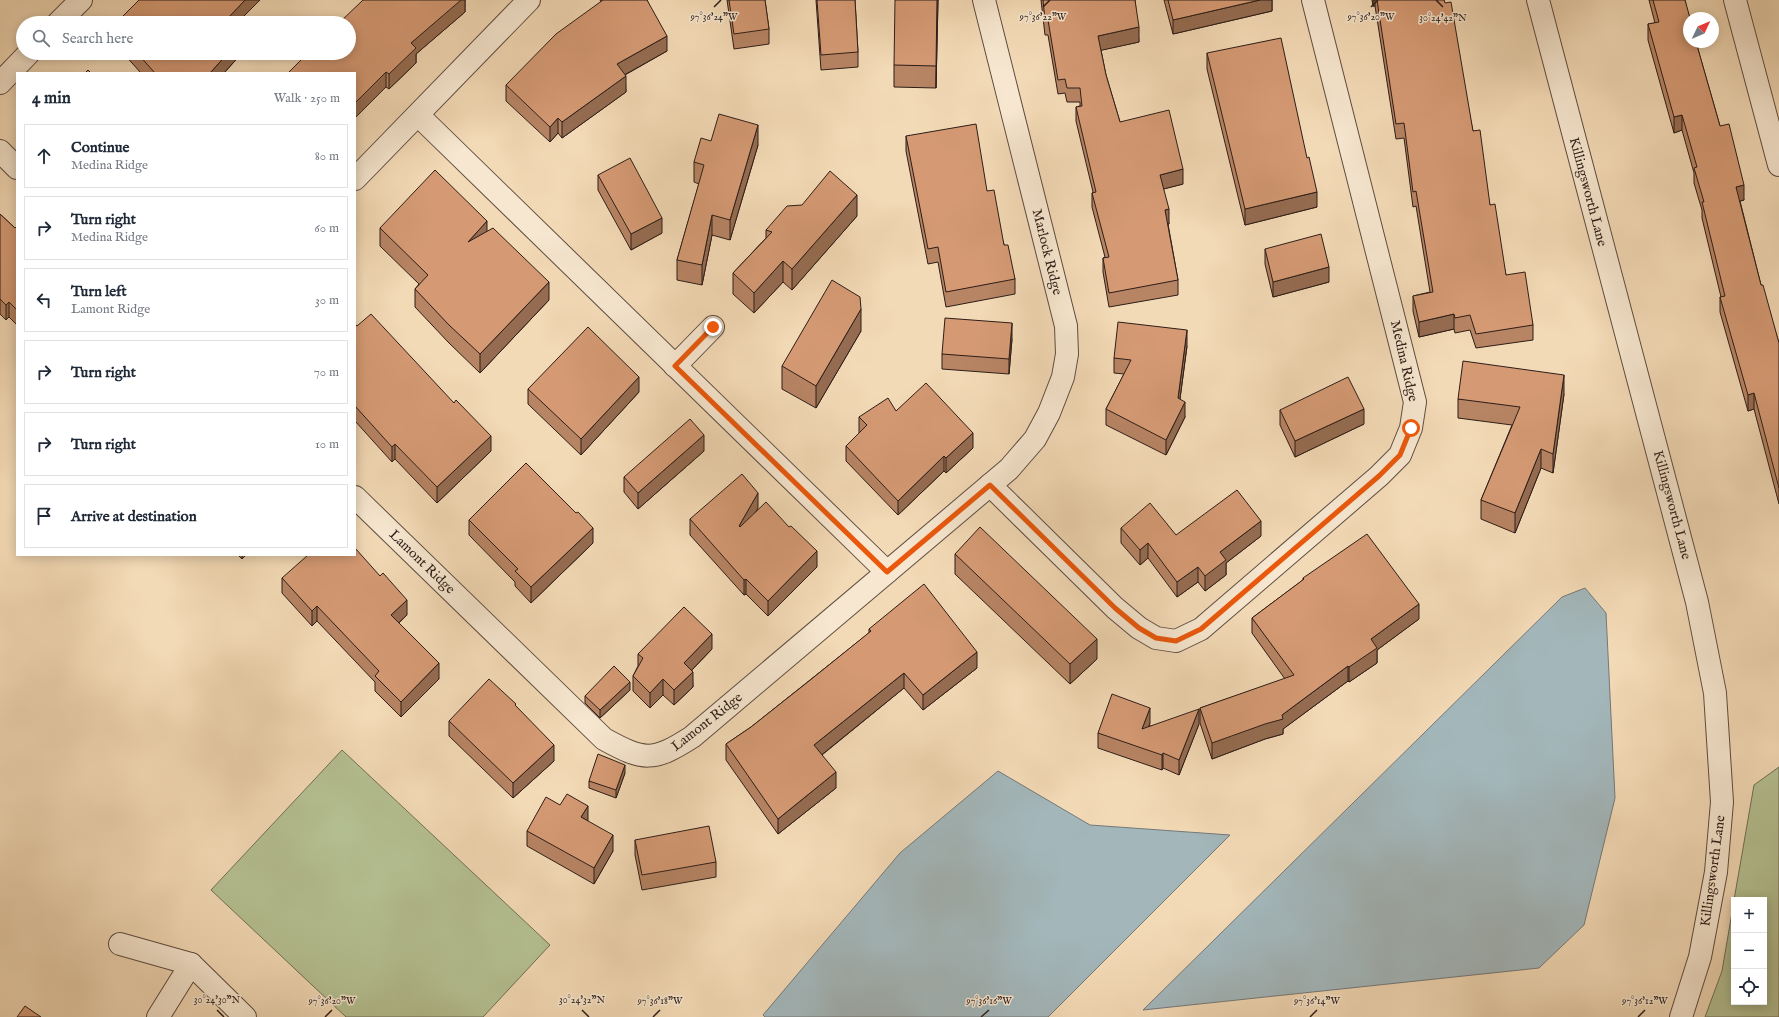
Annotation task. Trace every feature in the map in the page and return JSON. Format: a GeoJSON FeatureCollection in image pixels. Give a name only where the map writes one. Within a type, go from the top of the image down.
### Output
{"type":"FeatureCollection","features":[{"type":"Feature","properties":{"kind":"street"},"geometry":{"type":"LineString","coordinates":[[65,16],[81,0]]}},
{"type":"Feature","properties":{"kind":"street"},"geometry":{"type":"LineString","coordinates":[[356,178],[529,0]]}},
{"type":"Feature","properties":{"kind":"street","name":"Marlock Ridge"},"geometry":{"type":"LineString","coordinates":[[984,0],[1066,326],[1067,354],[1063,377],[1049,413],[1035,439],[1009,469],[990,485]]}},
{"type":"Feature","properties":{"kind":"street","name":"Medina Ridge"},"geometry":{"type":"LineString","coordinates":[[990,485],[1115,608],[1139,628],[1156,638],[1176,641],[1201,629],[1379,476],[1400,455],[1411,428],[1415,402],[1313,0]]}},
{"type":"Feature","properties":{"kind":"street","name":"Killingsworth Lane"},"geometry":{"type":"LineString","coordinates":[[1538,0],[1697,602],[1715,693],[1722,802],[1716,872],[1700,957],[1681,1017]]}},
{"type":"Feature","properties":{"kind":"street"},"geometry":{"type":"LineString","coordinates":[[1735,0],[1779,165]]}},
{"type":"Feature","properties":{"kind":"street"},"geometry":{"type":"LineString","coordinates":[[0,83],[22,60]]}},
{"type":"Feature","properties":{"kind":"street"},"geometry":{"type":"LineString","coordinates":[[418,114],[887,572]]}},
{"type":"Feature","properties":{"kind":"street"},"geometry":{"type":"LineString","coordinates":[[0,152],[16,167]]}},
{"type":"Feature","properties":{"kind":"street"},"geometry":{"type":"LineString","coordinates":[[675,366],[713,327]]}},
{"type":"Feature","properties":{"kind":"street","name":"Lamont Ridge"},"geometry":{"type":"LineString","coordinates":[[356,497],[604,739],[631,754],[653,757],[670,752],[692,737],[990,485]]}},
{"type":"Feature","properties":{"kind":"street"},"geometry":{"type":"LineString","coordinates":[[120,944],[191,964],[245,1017]]}},
{"type":"Feature","properties":{"kind":"street"},"geometry":{"type":"LineString","coordinates":[[158,1017],[191,964]]}},
{"type":"Feature","properties":{"kind":"green space"},"geometry":{"type":"Polygon","coordinates":[[[342,750],[550,945],[483,1017],[346,1017],[211,890],[342,750]]]}},
{"type":"Feature","properties":{"kind":"green space"},"geometry":{"type":"Polygon","coordinates":[[[1779,767],[1779,1017],[1705,1017],[1722,971],[1731,918],[1731,1005],[1767,1005],[1767,897],[1735,897],[1754,785],[1779,767]]]}},
{"type":"Feature","properties":{"kind":"shaded area"},"geometry":{"type":"Polygon","coordinates":[[[1585,588],[1606,613],[1615,798],[1584,925],[1539,968],[1143,1010],[1562,597],[1585,588]]]}},
{"type":"Feature","properties":{"kind":"shaded area"},"geometry":{"type":"Polygon","coordinates":[[[998,771],[1090,825],[1230,835],[1048,1017],[765,1017],[763,1015],[900,853],[998,771]]]}},
{"type":"Feature","properties":{"kind":"building"},"geometry":{"type":"Polygon","coordinates":[[[139,0],[245,0],[230,16],[123,16],[139,0]]]}},
{"type":"Feature","properties":{"kind":"building"},"geometry":{"type":"Polygon","coordinates":[[[363,0],[461,0],[411,43],[416,48],[389,74],[386,72],[356,102],[356,72],[289,72],[301,60],[356,60],[356,16],[346,16],[363,0]]]}},
{"type":"Feature","properties":{"kind":"building"},"geometry":{"type":"Polygon","coordinates":[[[603,0],[647,0],[667,36],[617,64],[626,76],[562,122],[558,118],[550,127],[506,85],[556,34],[603,0]]]}},
{"type":"Feature","properties":{"kind":"building"},"geometry":{"type":"Polygon","coordinates":[[[729,0],[765,0],[769,29],[734,34],[729,0]]]}},
{"type":"Feature","properties":{"kind":"building"},"geometry":{"type":"Polygon","coordinates":[[[817,0],[855,0],[858,52],[821,55],[817,0]]]}},
{"type":"Feature","properties":{"kind":"building"},"geometry":{"type":"Polygon","coordinates":[[[895,0],[937,0],[936,66],[894,65],[895,0]]]}},
{"type":"Feature","properties":{"kind":"building"},"geometry":{"type":"Polygon","coordinates":[[[1043,0],[1135,0],[1139,27],[1098,36],[1106,75],[1120,122],[1169,110],[1183,169],[1160,175],[1169,209],[1165,210],[1178,280],[1109,293],[1103,258],[1109,257],[1092,193],[1096,192],[1076,107],[1082,106],[1080,88],[1067,88],[1065,79],[1058,80],[1048,20],[1045,20],[1043,0]]]}},
{"type":"Feature","properties":{"kind":"building"},"geometry":{"type":"Polygon","coordinates":[[[1168,0],[1260,0],[1173,20],[1168,0]]]}},
{"type":"Feature","properties":{"kind":"building"},"geometry":{"type":"Polygon","coordinates":[[[1377,0],[1444,0],[1445,3],[1451,2],[1473,131],[1480,130],[1490,205],[1495,204],[1506,275],[1525,272],[1533,325],[1476,334],[1470,315],[1455,318],[1454,314],[1419,322],[1413,296],[1433,292],[1416,191],[1413,192],[1404,123],[1396,124],[1377,0]]]}},
{"type":"Feature","properties":{"kind":"building"},"geometry":{"type":"Polygon","coordinates":[[[1653,0],[1685,0],[1688,12],[1683,12],[1683,48],[1698,48],[1720,126],[1729,124],[1744,185],[1736,187],[1761,285],[1763,285],[1779,343],[1779,488],[1754,393],[1748,395],[1720,297],[1725,296],[1702,202],[1704,202],[1694,168],[1697,167],[1682,115],[1674,117],[1648,24],[1659,22],[1653,0]]]}},
{"type":"Feature","properties":{"kind":"building"},"geometry":{"type":"Polygon","coordinates":[[[1281,38],[1307,158],[1309,157],[1317,192],[1245,209],[1207,53],[1281,38]]]}},
{"type":"Feature","properties":{"kind":"building"},"geometry":{"type":"Polygon","coordinates":[[[143,60],[222,60],[211,72],[154,72],[143,60]]]}},
{"type":"Feature","properties":{"kind":"building"},"geometry":{"type":"Polygon","coordinates":[[[719,114],[758,125],[730,220],[712,215],[702,265],[677,260],[704,165],[694,162],[701,138],[711,141],[719,114]]]}},
{"type":"Feature","properties":{"kind":"building"},"geometry":{"type":"Polygon","coordinates":[[[976,124],[987,191],[994,190],[1004,245],[1008,245],[1015,279],[946,292],[938,247],[928,249],[906,136],[976,124]]]}},
{"type":"Feature","properties":{"kind":"building"},"geometry":{"type":"Polygon","coordinates":[[[630,158],[662,218],[631,234],[598,175],[630,158]]]}},
{"type":"Feature","properties":{"kind":"building"},"geometry":{"type":"Polygon","coordinates":[[[435,170],[487,221],[468,242],[493,228],[549,282],[480,354],[449,325],[415,289],[428,275],[380,228],[435,170]]]}},
{"type":"Feature","properties":{"kind":"building"},"geometry":{"type":"Polygon","coordinates":[[[830,171],[857,195],[792,269],[783,261],[754,293],[733,273],[772,232],[766,230],[787,206],[802,205],[830,171]]]}},
{"type":"Feature","properties":{"kind":"building"},"geometry":{"type":"Polygon","coordinates":[[[0,214],[15,228],[16,227],[16,309],[9,302],[6,305],[0,299],[0,214]]]}},
{"type":"Feature","properties":{"kind":"building"},"geometry":{"type":"Polygon","coordinates":[[[1321,234],[1329,267],[1273,282],[1265,249],[1321,234]]]}},
{"type":"Feature","properties":{"kind":"building"},"geometry":{"type":"Polygon","coordinates":[[[832,280],[860,297],[861,309],[816,386],[782,366],[832,280]]]}},
{"type":"Feature","properties":{"kind":"building"},"geometry":{"type":"Polygon","coordinates":[[[371,314],[454,403],[456,400],[491,436],[437,487],[395,444],[392,447],[356,407],[356,325],[357,326],[371,314]]]}},
{"type":"Feature","properties":{"kind":"building"},"geometry":{"type":"Polygon","coordinates":[[[945,318],[1012,323],[1009,359],[942,354],[945,318]]]}},
{"type":"Feature","properties":{"kind":"building"},"geometry":{"type":"Polygon","coordinates":[[[1118,322],[1187,330],[1178,398],[1185,402],[1166,440],[1106,409],[1131,360],[1114,358],[1118,322]]]}},
{"type":"Feature","properties":{"kind":"building"},"geometry":{"type":"Polygon","coordinates":[[[588,327],[639,377],[581,439],[528,389],[588,327]]]}},
{"type":"Feature","properties":{"kind":"building"},"geometry":{"type":"Polygon","coordinates":[[[1463,361],[1564,375],[1553,454],[1541,449],[1515,513],[1481,500],[1520,407],[1458,399],[1463,361]]]}},
{"type":"Feature","properties":{"kind":"building"},"geometry":{"type":"Polygon","coordinates":[[[1348,377],[1364,409],[1295,441],[1280,410],[1348,377]]]}},
{"type":"Feature","properties":{"kind":"building"},"geometry":{"type":"Polygon","coordinates":[[[926,383],[973,433],[946,458],[944,456],[898,501],[846,446],[867,425],[859,417],[888,398],[896,411],[926,383]]]}},
{"type":"Feature","properties":{"kind":"building"},"geometry":{"type":"Polygon","coordinates":[[[690,419],[704,435],[638,493],[624,477],[690,419]]]}},
{"type":"Feature","properties":{"kind":"building"},"geometry":{"type":"Polygon","coordinates":[[[526,463],[593,528],[531,587],[515,571],[518,569],[469,520],[526,463]]]}},
{"type":"Feature","properties":{"kind":"building"},"geometry":{"type":"Polygon","coordinates":[[[742,474],[758,493],[739,526],[740,527],[766,502],[789,527],[791,526],[817,551],[768,601],[746,579],[744,580],[690,519],[742,474]]]}},
{"type":"Feature","properties":{"kind":"building"},"geometry":{"type":"Polygon","coordinates":[[[1237,490],[1261,521],[1220,552],[1226,560],[1205,576],[1198,567],[1177,582],[1148,543],[1140,550],[1121,528],[1150,503],[1176,535],[1237,490]]]}},
{"type":"Feature","properties":{"kind":"building"},"geometry":{"type":"Polygon","coordinates":[[[980,527],[1097,639],[1070,664],[955,554],[980,527]]]}},
{"type":"Feature","properties":{"kind":"building"},"geometry":{"type":"Polygon","coordinates":[[[1367,534],[1419,604],[1371,639],[1377,648],[1349,667],[1348,666],[1282,715],[1283,719],[1212,743],[1200,708],[1294,675],[1252,618],[1304,579],[1303,578],[1367,534]]]}},
{"type":"Feature","properties":{"kind":"building"},"geometry":{"type":"Polygon","coordinates":[[[356,549],[380,576],[383,573],[407,600],[391,615],[439,663],[401,702],[375,676],[379,671],[317,606],[312,611],[282,578],[307,556],[356,556],[356,549]]]}},
{"type":"Feature","properties":{"kind":"building"},"geometry":{"type":"Polygon","coordinates":[[[924,584],[977,652],[923,695],[904,673],[814,745],[836,772],[778,819],[726,744],[751,727],[871,631],[869,629],[924,584]]]}},
{"type":"Feature","properties":{"kind":"building"},"geometry":{"type":"Polygon","coordinates":[[[684,607],[712,634],[684,663],[693,672],[674,690],[663,679],[650,693],[633,676],[643,658],[638,654],[684,607]]]}},
{"type":"Feature","properties":{"kind":"building"},"geometry":{"type":"Polygon","coordinates":[[[614,666],[630,682],[600,710],[585,696],[614,666]]]}},
{"type":"Feature","properties":{"kind":"building"},"geometry":{"type":"Polygon","coordinates":[[[489,679],[516,704],[515,705],[554,745],[513,783],[449,721],[489,679]]]}},
{"type":"Feature","properties":{"kind":"building"},"geometry":{"type":"Polygon","coordinates":[[[1112,694],[1150,708],[1142,729],[1199,709],[1179,760],[1163,753],[1162,755],[1098,733],[1112,694]]]}},
{"type":"Feature","properties":{"kind":"building"},"geometry":{"type":"Polygon","coordinates":[[[598,754],[625,765],[616,790],[589,781],[598,754]]]}},
{"type":"Feature","properties":{"kind":"building"},"geometry":{"type":"Polygon","coordinates":[[[567,794],[588,806],[581,817],[613,835],[594,868],[527,831],[546,797],[560,805],[567,794]]]}},
{"type":"Feature","properties":{"kind":"building"},"geometry":{"type":"Polygon","coordinates":[[[709,826],[716,862],[642,875],[635,840],[709,826]]]}},
{"type":"Feature","properties":{"kind":"building"},"geometry":{"type":"Polygon","coordinates":[[[25,1006],[41,1017],[17,1017],[25,1006]]]}},
{"type":"Feature","properties":{"kind":"route"},"geometry":{"type":"LineString","coordinates":[[713,327],[675,366],[887,572],[990,485],[1115,608],[1139,628],[1156,638],[1176,641],[1201,629],[1379,476],[1400,455],[1411,428]]}}]}
